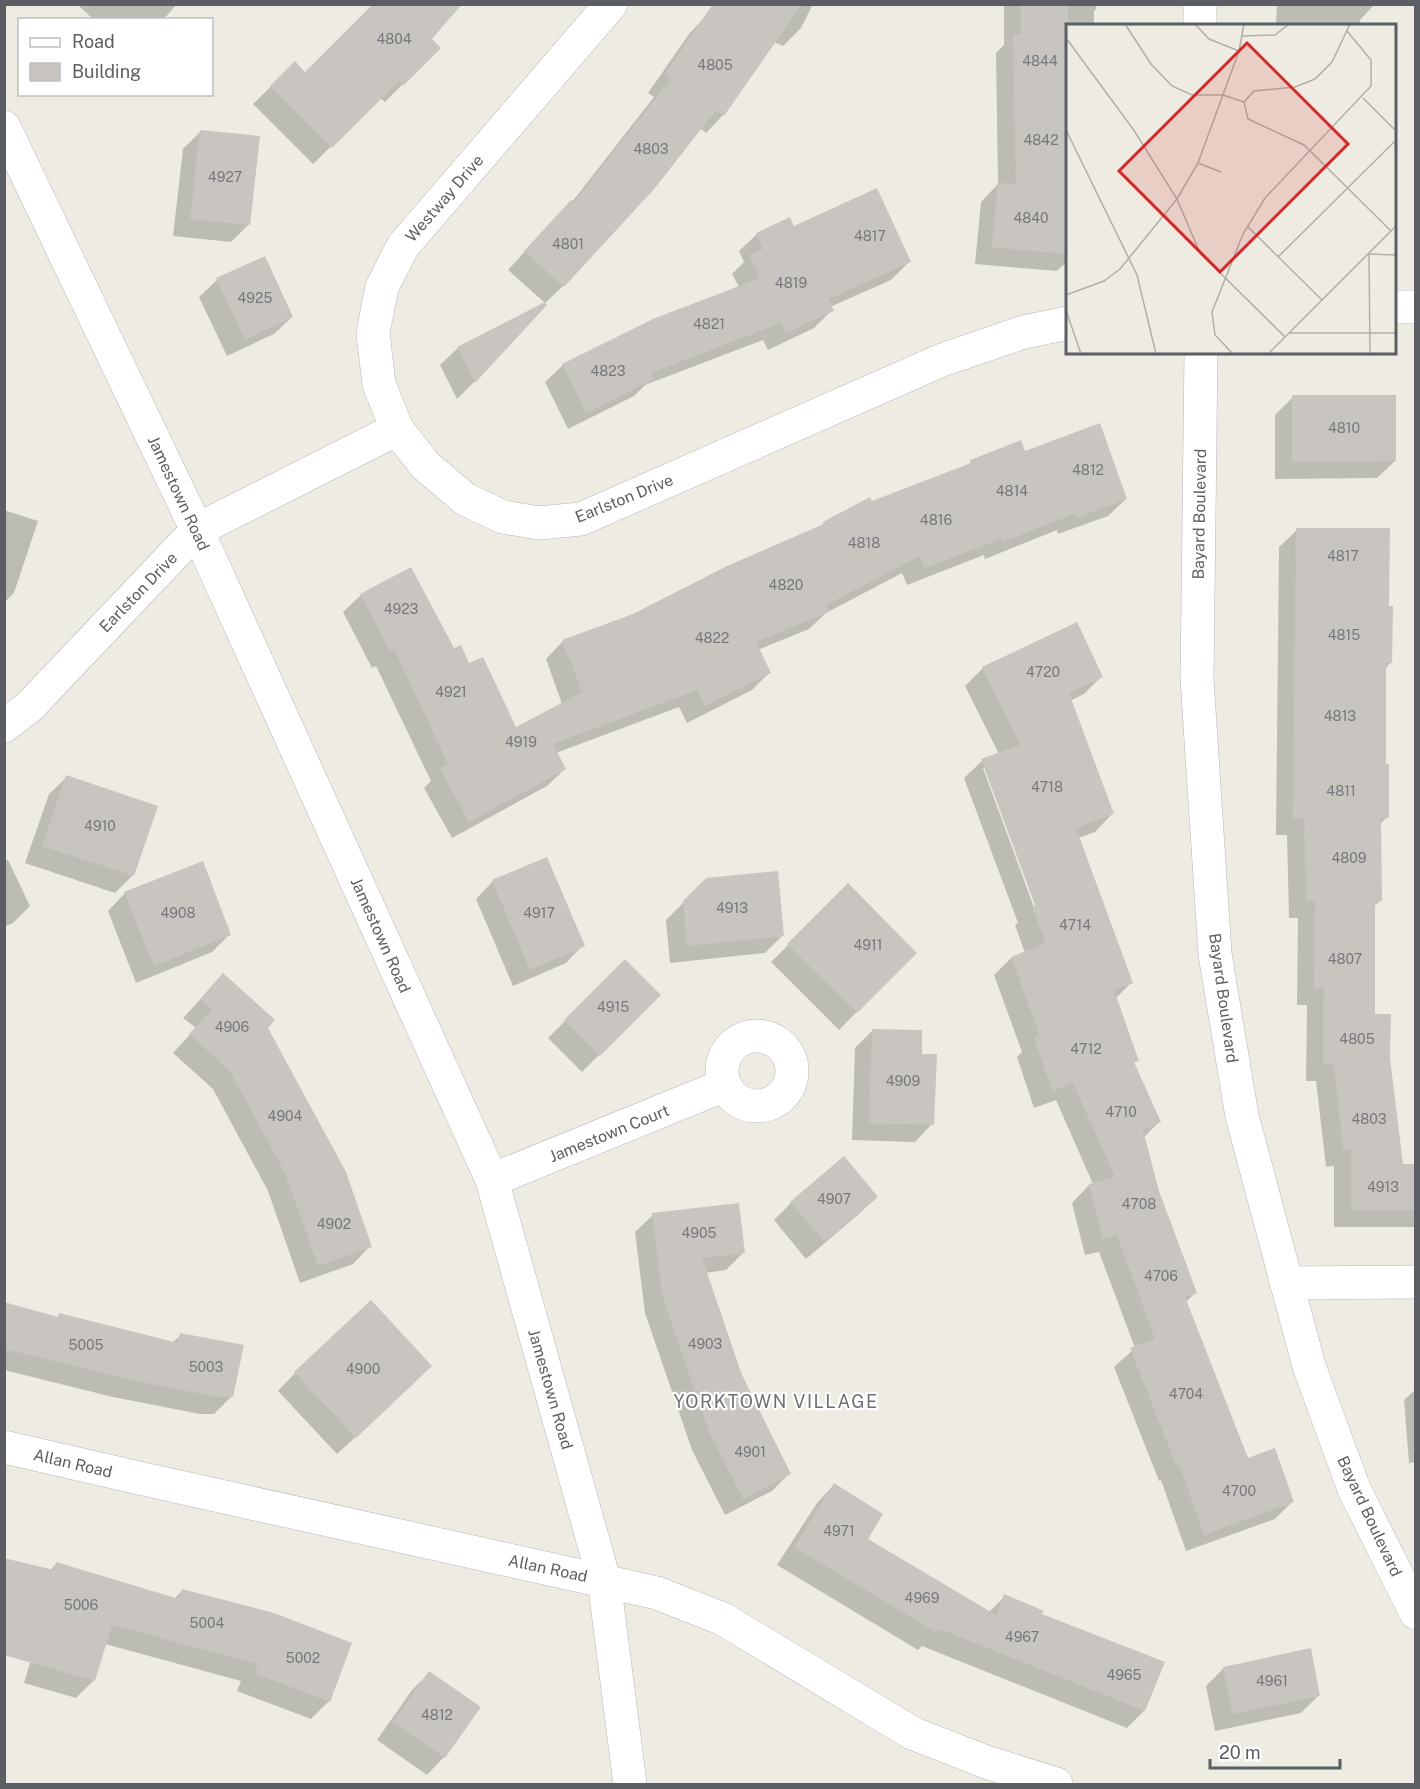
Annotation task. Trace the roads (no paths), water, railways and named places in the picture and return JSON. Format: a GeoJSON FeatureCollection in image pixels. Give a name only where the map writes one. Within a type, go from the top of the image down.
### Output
{"type":"FeatureCollection","features":[{"type":"Feature","properties":{"kind":"street","name":"Westway Drive"},"geometry":{"type":"LineString","coordinates":[[397,429],[380,384],[373,333],[382,287],[403,246],[611,4]]}},
{"type":"Feature","properties":{"kind":"street"},"geometry":{"type":"LineString","coordinates":[[1200,4],[1200,24]]}},
{"type":"Feature","properties":{"kind":"street","name":"Jamestown Road"},"geometry":{"type":"LineString","coordinates":[[4,128],[198,530],[492,1180],[604,1580],[630,1785]]}},
{"type":"Feature","properties":{"kind":"street"},"geometry":{"type":"LineString","coordinates":[[1396,307],[1416,307]]}},
{"type":"Feature","properties":{"kind":"street","name":"Earlston Drive"},"geometry":{"type":"LineString","coordinates":[[4,726],[30,706],[198,530],[397,429],[425,465],[465,499],[502,517],[539,523],[581,519],[942,360],[1024,332],[1066,323]]}},
{"type":"Feature","properties":{"kind":"street","name":"Bayard Boulevard"},"geometry":{"type":"LineString","coordinates":[[1201,354],[1197,679],[1215,954],[1242,1116],[1309,1366],[1354,1489],[1416,1613]]}},
{"type":"Feature","properties":{"kind":"street","name":"Jamestown Court"},"geometry":{"type":"LineString","coordinates":[[492,1180],[725,1085]]}},
{"type":"Feature","properties":{"kind":"street"},"geometry":{"type":"LineString","coordinates":[[1286,1283],[1416,1282]]}},
{"type":"Feature","properties":{"kind":"street","name":"Allan Road"},"geometry":{"type":"LineString","coordinates":[[4,1447],[657,1593],[723,1619],[912,1732],[986,1762],[1056,1785]]}},
{"type":"Feature","properties":{"kind":"district","name":"YORKTOWN VILLAGE"},"geometry":{"type":"Point","coordinates":[776,1402]}}]}
